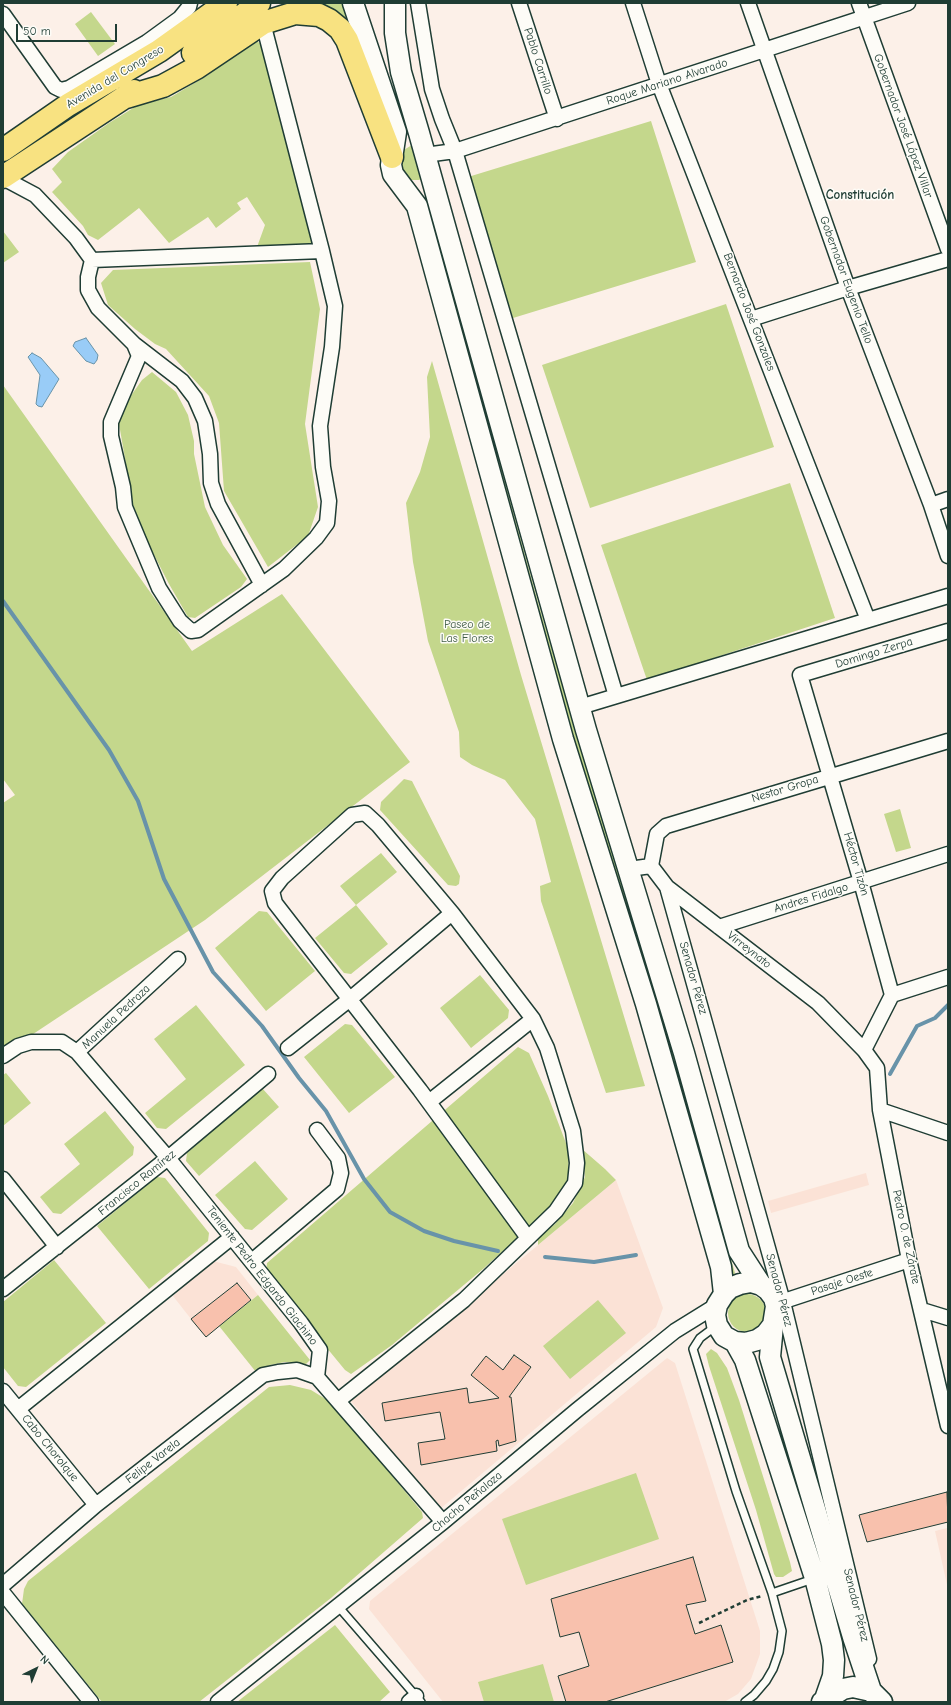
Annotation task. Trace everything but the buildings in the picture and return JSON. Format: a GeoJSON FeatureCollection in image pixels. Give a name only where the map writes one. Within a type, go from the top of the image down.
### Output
{"type":"FeatureCollection","features":[{"type":"Feature","properties":{"kind":"main road","name":"Avenida del Congreso"},"geometry":{"type":"LineString","coordinates":[[3,150],[68,105],[159,50],[226,3]]}},
{"type":"Feature","properties":{"kind":"main road"},"geometry":{"type":"LineString","coordinates":[[353,3],[396,132],[393,153],[393,174],[404,186],[417,206],[563,739],[646,1004],[721,1266],[720,1300],[716,1315],[717,1325],[724,1336],[735,1342],[746,1343],[756,1340],[766,1334],[773,1325]]}},
{"type":"Feature","properties":{"kind":"main road"},"geometry":{"type":"LineString","coordinates":[[395,3],[395,33],[401,72],[434,184],[580,707],[684,1052],[739,1251],[761,1285]]}},
{"type":"Feature","properties":{"kind":"main road","name":"Avenida del Congreso"},"geometry":{"type":"LineString","coordinates":[[3,178],[123,98],[170,82],[196,68],[261,13],[308,13],[329,20],[340,28],[357,62],[376,118],[393,153]]}},
{"type":"Feature","properties":{"kind":"main road"},"geometry":{"type":"LineString","coordinates":[[393,153],[406,138],[419,133]]}},
{"type":"Feature","properties":{"kind":"main road"},"geometry":{"type":"LineString","coordinates":[[404,186],[413,189],[423,189],[434,184]]}},
{"type":"Feature","properties":{"kind":"main road"},"geometry":{"type":"LineString","coordinates":[[720,1300],[730,1288],[751,1282],[761,1285],[768,1290],[779,1303],[773,1325],[770,1357],[853,1637],[877,1696]]}},
{"type":"Feature","properties":{"kind":"main road"},"geometry":{"type":"LineString","coordinates":[[735,1342],[745,1360],[815,1578],[832,1644],[834,1660],[833,1676],[824,1700]]}},
{"type":"Feature","properties":{"kind":"main road"},"geometry":{"type":"LineString","coordinates":[[824,1700],[843,1689],[853,1687],[877,1696]]}},
{"type":"Feature","properties":{"kind":"street"},"geometry":{"type":"LineString","coordinates":[[418,3],[432,89],[442,120],[455,151],[616,696]]}},
{"type":"Feature","properties":{"kind":"street","name":"Pablo Carrillo"},"geometry":{"type":"LineString","coordinates":[[519,3],[557,119]]}},
{"type":"Feature","properties":{"kind":"street","name":"Bernardo José Gonzales"},"geometry":{"type":"LineString","coordinates":[[633,3],[659,84],[868,620]]}},
{"type":"Feature","properties":{"kind":"street","name":"Gobernador Eugenio Tello"},"geometry":{"type":"LineString","coordinates":[[748,3],[848,288],[931,504],[948,556]]}},
{"type":"Feature","properties":{"kind":"street","name":"Gobernador José López Villar"},"geometry":{"type":"LineString","coordinates":[[858,3],[948,248]]}},
{"type":"Feature","properties":{"kind":"street","name":"Roque Mariano Alvarado"},"geometry":{"type":"LineString","coordinates":[[425,155],[455,151],[557,119],[659,84],[908,3]]}},
{"type":"Feature","properties":{"kind":"street"},"geometry":{"type":"LineString","coordinates":[[3,14],[54,87],[61,90],[69,88],[107,66],[167,28],[189,5]]}},
{"type":"Feature","properties":{"kind":"street"},"geometry":{"type":"LineString","coordinates":[[134,344],[139,356],[115,408],[111,422],[111,436],[123,487],[125,507],[159,588],[180,621],[191,631],[198,630],[284,569],[316,538],[327,523],[329,501],[323,467],[320,426],[332,347],[334,306],[322,251],[261,13]]}},
{"type":"Feature","properties":{"kind":"street"},"geometry":{"type":"LineString","coordinates":[[3,178],[35,195],[76,238],[92,260],[88,277],[88,290],[98,308],[134,344],[182,382],[195,398],[205,421],[211,483],[218,504],[262,585]]}},
{"type":"Feature","properties":{"kind":"street"},"geometry":{"type":"LineString","coordinates":[[92,260],[322,251]]}},
{"type":"Feature","properties":{"kind":"street"},"geometry":{"type":"LineString","coordinates":[[751,319],[848,288],[948,259]]}},
{"type":"Feature","properties":{"kind":"street"},"geometry":{"type":"LineString","coordinates":[[931,504],[948,499]]}},
{"type":"Feature","properties":{"kind":"street"},"geometry":{"type":"LineString","coordinates":[[580,707],[948,596]]}},
{"type":"Feature","properties":{"kind":"street","name":"Domingo Zerpa"},"geometry":{"type":"LineString","coordinates":[[800,675],[948,631]]}},
{"type":"Feature","properties":{"kind":"street","name":"Héctor Tizón"},"geometry":{"type":"LineString","coordinates":[[800,675],[861,882],[892,995]]}},
{"type":"Feature","properties":{"kind":"street","name":"Nestor Gropa"},"geometry":{"type":"LineString","coordinates":[[651,866],[657,834],[666,826],[830,775],[948,741]]}},
{"type":"Feature","properties":{"kind":"street"},"geometry":{"type":"LineString","coordinates":[[339,1400],[464,1300],[556,1211],[575,1183],[577,1163],[573,1131],[547,1048],[533,1019],[452,913],[378,825],[365,813],[352,815],[282,878],[272,891],[275,903],[429,1102],[528,1238]]}},
{"type":"Feature","properties":{"kind":"street","name":"Andres Fidalgo"},"geometry":{"type":"LineString","coordinates":[[719,926],[948,854]]}},
{"type":"Feature","properties":{"kind":"street"},"geometry":{"type":"LineString","coordinates":[[629,869],[651,866]]}},
{"type":"Feature","properties":{"kind":"street","name":"Virreynato"},"geometry":{"type":"LineString","coordinates":[[651,866],[667,887],[818,1003],[864,1050]]}},
{"type":"Feature","properties":{"kind":"street","name":"Senador Pérez"},"geometry":{"type":"LineString","coordinates":[[667,887],[779,1303],[877,1696]]}},
{"type":"Feature","properties":{"kind":"street"},"geometry":{"type":"LineString","coordinates":[[288,1048],[350,999],[452,913]]}},
{"type":"Feature","properties":{"kind":"street","name":"Manuela Pedraza"},"geometry":{"type":"LineString","coordinates":[[3,1056],[18,1046],[31,1042],[62,1042],[77,1052],[178,959]]}},
{"type":"Feature","properties":{"kind":"street"},"geometry":{"type":"LineString","coordinates":[[864,1050],[892,995],[948,977]]}},
{"type":"Feature","properties":{"kind":"street"},"geometry":{"type":"LineString","coordinates":[[429,1102],[533,1019]]}},
{"type":"Feature","properties":{"kind":"street","name":"Pedro O. de Zárate"},"geometry":{"type":"LineString","coordinates":[[864,1050],[877,1068],[880,1110],[909,1260],[922,1310],[948,1426]]}},
{"type":"Feature","properties":{"kind":"street","name":"Teniente Pedro Edgardo Giachino"},"geometry":{"type":"LineString","coordinates":[[77,1052],[168,1158],[301,1323],[320,1350],[317,1377]]}},
{"type":"Feature","properties":{"kind":"street","name":"Francisco Ramírez"},"geometry":{"type":"LineString","coordinates":[[3,1289],[168,1158],[268,1074]]}},
{"type":"Feature","properties":{"kind":"street"},"geometry":{"type":"LineString","coordinates":[[880,1110],[948,1133]]}},
{"type":"Feature","properties":{"kind":"street"},"geometry":{"type":"LineString","coordinates":[[252,1261],[337,1188],[341,1173],[338,1158],[317,1130]]}},
{"type":"Feature","properties":{"kind":"street"},"geometry":{"type":"LineString","coordinates":[[3,1179],[57,1247]]}},
{"type":"Feature","properties":{"kind":"street"},"geometry":{"type":"LineString","coordinates":[[18,1409],[232,1237]]}},
{"type":"Feature","properties":{"kind":"street","name":"Pasaje Oeste"},"geometry":{"type":"LineString","coordinates":[[779,1303],[909,1260]]}},
{"type":"Feature","properties":{"kind":"street","name":"Chacho Peñaloza"},"geometry":{"type":"LineString","coordinates":[[218,1702],[337,1605],[443,1522],[577,1410],[675,1331],[720,1300]]}},
{"type":"Feature","properties":{"kind":"street"},"geometry":{"type":"LineString","coordinates":[[922,1310],[948,1318]]}},
{"type":"Feature","properties":{"kind":"street","name":"Felipe Varela"},"geometry":{"type":"LineString","coordinates":[[3,1585],[96,1505],[263,1375],[297,1370],[317,1377]]}},
{"type":"Feature","properties":{"kind":"street"},"geometry":{"type":"LineString","coordinates":[[317,1377],[339,1400],[443,1522]]}},
{"type":"Feature","properties":{"kind":"street","name":"Cabo Chorolque"},"geometry":{"type":"LineString","coordinates":[[3,1391],[96,1505]]}},
{"type":"Feature","properties":{"kind":"street"},"geometry":{"type":"LineString","coordinates":[[3,1593],[91,1702]]}},
{"type":"Feature","properties":{"kind":"lane"},"geometry":{"type":"LineString","coordinates":[[717,1325],[700,1338],[693,1349],[736,1491],[772,1593],[782,1630],[779,1652],[773,1669],[766,1681],[754,1695],[744,1702]]}},
{"type":"Feature","properties":{"kind":"lane"},"geometry":{"type":"LineString","coordinates":[[772,1593],[815,1578]]}},
{"type":"Feature","properties":{"kind":"lane"},"geometry":{"type":"LineString","coordinates":[[337,1605],[415,1700]]}},
{"type":"Feature","properties":{"kind":"path"},"geometry":{"type":"LineString","coordinates":[[699,1623],[747,1600],[772,1593]]}},
{"type":"Feature","properties":{"kind":"shaded area"},"geometry":{"type":"Polygon","coordinates":[[[866,1173],[869,1185],[771,1213],[768,1201],[866,1173]]]}},
{"type":"Feature","properties":{"kind":"shaded area"},"geometry":{"type":"Polygon","coordinates":[[[616,1180],[663,1308],[656,1327],[440,1509],[351,1401],[616,1180]]]}},
{"type":"Feature","properties":{"kind":"shaded area"},"geometry":{"type":"Polygon","coordinates":[[[213,1261],[236,1267],[258,1295],[251,1300],[237,1283],[191,1319],[173,1296],[213,1261]]]}},
{"type":"Feature","properties":{"kind":"shaded area"},"geometry":{"type":"Polygon","coordinates":[[[667,1358],[675,1363],[760,1631],[760,1654],[751,1679],[738,1694],[724,1702],[443,1702],[369,1609],[370,1601],[667,1358]]]}},
{"type":"Feature","properties":{"kind":"shaded area"},"geometry":{"type":"Polygon","coordinates":[[[947,1528],[948,1532],[948,1589],[935,1531],[947,1528]]]}},
{"type":"Feature","properties":{"kind":"green space"},"geometry":{"type":"Polygon","coordinates":[[[304,3],[344,3],[353,32],[304,3]]]}},
{"type":"Feature","properties":{"kind":"green space"},"geometry":{"type":"Polygon","coordinates":[[[91,12],[115,44],[98,56],[75,24],[91,12]]]}},
{"type":"Feature","properties":{"kind":"green space"},"geometry":{"type":"Polygon","coordinates":[[[257,41],[263,46],[312,245],[257,247],[265,225],[247,197],[237,203],[241,209],[216,228],[208,217],[169,243],[139,208],[98,240],[88,235],[83,226],[52,192],[62,182],[52,169],[68,152],[109,123],[138,105],[171,97],[208,75],[250,42],[257,41]]]}},
{"type":"Feature","properties":{"kind":"green space"},"geometry":{"type":"Polygon","coordinates":[[[651,121],[696,262],[513,318],[468,177],[651,121]]]}},
{"type":"Feature","properties":{"kind":"green space"},"geometry":{"type":"Polygon","coordinates":[[[412,145],[423,178],[419,180],[411,180],[404,177],[399,157],[402,151],[412,145]]]}},
{"type":"Feature","properties":{"kind":"green space"},"geometry":{"type":"Polygon","coordinates":[[[426,196],[538,602],[585,763],[632,912],[735,1273],[734,1275],[731,1274],[534,604],[424,199],[426,196]]]}},
{"type":"Feature","properties":{"kind":"green space"},"geometry":{"type":"Polygon","coordinates":[[[3,231],[19,252],[3,263],[3,231]]]}},
{"type":"Feature","properties":{"kind":"green space"},"geometry":{"type":"Polygon","coordinates":[[[310,262],[320,309],[305,424],[318,507],[308,536],[268,567],[224,491],[219,423],[209,396],[166,349],[155,344],[135,329],[108,305],[101,283],[113,270],[310,262]]]}},
{"type":"Feature","properties":{"kind":"green space"},"geometry":{"type":"Polygon","coordinates":[[[726,304],[774,447],[590,508],[542,365],[726,304]]]}},
{"type":"Feature","properties":{"kind":"green space","name":"Paseo de Las Flores"},"geometry":{"type":"Polygon","coordinates":[[[432,361],[521,675],[645,1086],[606,1093],[541,901],[540,886],[551,882],[535,819],[505,780],[472,765],[460,757],[459,732],[428,641],[413,562],[406,503],[420,472],[430,437],[427,377],[432,361]]]}},
{"type":"Feature","properties":{"kind":"green space"},"geometry":{"type":"Polygon","coordinates":[[[152,372],[176,392],[188,415],[205,507],[223,545],[247,579],[241,587],[195,618],[188,617],[169,584],[150,547],[133,505],[118,414],[142,380],[152,372]]]}},
{"type":"Feature","properties":{"kind":"green space"},"geometry":{"type":"Polygon","coordinates":[[[3,385],[192,651],[282,594],[410,762],[205,920],[3,1054],[3,803],[15,795],[3,779],[3,385]]]}},
{"type":"Feature","properties":{"kind":"green space"},"geometry":{"type":"Polygon","coordinates":[[[790,483],[835,618],[647,680],[601,545],[790,483]]]}},
{"type":"Feature","properties":{"kind":"green space"},"geometry":{"type":"Polygon","coordinates":[[[404,779],[412,781],[460,876],[459,884],[456,886],[448,885],[380,810],[381,802],[404,779]]]}},
{"type":"Feature","properties":{"kind":"green space"},"geometry":{"type":"Polygon","coordinates":[[[900,809],[911,848],[896,852],[884,814],[900,809]]]}},
{"type":"Feature","properties":{"kind":"green space"},"geometry":{"type":"Polygon","coordinates":[[[381,853],[397,872],[356,905],[340,886],[381,853]]]}},
{"type":"Feature","properties":{"kind":"green space"},"geometry":{"type":"Polygon","coordinates":[[[356,905],[388,944],[351,974],[344,973],[315,938],[356,905]]]}},
{"type":"Feature","properties":{"kind":"green space"},"geometry":{"type":"Polygon","coordinates":[[[259,911],[267,912],[315,971],[266,1011],[215,948],[259,911]]]}},
{"type":"Feature","properties":{"kind":"green space"},"geometry":{"type":"Polygon","coordinates":[[[480,975],[509,1010],[508,1018],[471,1048],[440,1008],[480,975]]]}},
{"type":"Feature","properties":{"kind":"green space"},"geometry":{"type":"Polygon","coordinates":[[[196,1005],[245,1065],[166,1129],[157,1128],[145,1113],[186,1079],[154,1039],[196,1005]]]}},
{"type":"Feature","properties":{"kind":"green space"},"geometry":{"type":"Polygon","coordinates":[[[345,1024],[352,1025],[395,1077],[349,1113],[304,1057],[345,1024]]]}},
{"type":"Feature","properties":{"kind":"green space"},"geometry":{"type":"Polygon","coordinates":[[[518,1047],[529,1053],[548,1096],[569,1151],[568,1176],[564,1191],[546,1212],[483,1269],[392,1345],[351,1374],[345,1370],[266,1274],[267,1263],[518,1047]]]}},
{"type":"Feature","properties":{"kind":"green space"},"geometry":{"type":"Polygon","coordinates":[[[6,1073],[31,1103],[3,1126],[3,1075],[6,1073]]]}},
{"type":"Feature","properties":{"kind":"green space"},"geometry":{"type":"Polygon","coordinates":[[[262,1088],[279,1107],[199,1176],[186,1161],[187,1153],[262,1088]]]}},
{"type":"Feature","properties":{"kind":"green space"},"geometry":{"type":"Polygon","coordinates":[[[105,1111],[134,1147],[133,1155],[61,1214],[53,1213],[40,1197],[80,1164],[64,1144],[105,1111]]]}},
{"type":"Feature","properties":{"kind":"green space"},"geometry":{"type":"Polygon","coordinates":[[[582,1149],[616,1180],[538,1245],[538,1238],[555,1224],[573,1203],[585,1177],[582,1149]]]}},
{"type":"Feature","properties":{"kind":"green space"},"geometry":{"type":"Polygon","coordinates":[[[255,1161],[288,1199],[252,1230],[245,1229],[215,1195],[255,1161]]]}},
{"type":"Feature","properties":{"kind":"green space"},"geometry":{"type":"Polygon","coordinates":[[[157,1177],[165,1178],[209,1233],[208,1241],[149,1289],[97,1226],[157,1177]]]}},
{"type":"Feature","properties":{"kind":"green space"},"geometry":{"type":"Polygon","coordinates":[[[54,1260],[106,1323],[26,1387],[18,1386],[3,1367],[3,1302],[54,1260]]]}},
{"type":"Feature","properties":{"kind":"green space"},"geometry":{"type":"Polygon","coordinates":[[[747,1294],[757,1297],[763,1303],[766,1313],[763,1323],[757,1329],[747,1332],[737,1329],[731,1323],[728,1313],[731,1303],[737,1297],[747,1294]]]}},
{"type":"Feature","properties":{"kind":"green space"},"geometry":{"type":"Polygon","coordinates":[[[258,1295],[310,1360],[306,1364],[285,1362],[270,1365],[256,1372],[219,1326],[258,1295]]]}},
{"type":"Feature","properties":{"kind":"green space"},"geometry":{"type":"Polygon","coordinates":[[[598,1300],[626,1333],[570,1379],[543,1346],[598,1300]]]}},
{"type":"Feature","properties":{"kind":"green space"},"geometry":{"type":"Polygon","coordinates":[[[711,1349],[717,1353],[727,1368],[739,1400],[790,1562],[792,1571],[783,1577],[776,1577],[774,1574],[756,1510],[709,1366],[706,1354],[711,1349]]]}},
{"type":"Feature","properties":{"kind":"green space"},"geometry":{"type":"Polygon","coordinates":[[[290,1385],[311,1390],[332,1403],[422,1512],[423,1518],[331,1598],[199,1702],[102,1702],[22,1604],[24,1589],[28,1581],[269,1387],[290,1385]]]}},
{"type":"Feature","properties":{"kind":"green space"},"geometry":{"type":"Polygon","coordinates":[[[636,1473],[659,1539],[526,1585],[502,1519],[636,1473]]]}},
{"type":"Feature","properties":{"kind":"green space"},"geometry":{"type":"Polygon","coordinates":[[[335,1625],[390,1692],[379,1702],[237,1702],[335,1625]]]}},
{"type":"Feature","properties":{"kind":"green space"},"geometry":{"type":"Polygon","coordinates":[[[543,1664],[554,1702],[484,1702],[478,1682],[543,1664]]]}},
{"type":"Feature","properties":{"kind":"water"},"geometry":{"type":"Polygon","coordinates":[[[86,338],[98,355],[94,364],[86,361],[73,346],[75,342],[86,338]]]}},
{"type":"Feature","properties":{"kind":"water"},"geometry":{"type":"Polygon","coordinates":[[[32,353],[41,358],[59,379],[42,407],[36,404],[40,375],[28,357],[32,353]]]}},
{"type":"Feature","properties":{"kind":"waterway"},"geometry":{"type":"LineString","coordinates":[[3,601],[109,750],[138,801],[164,879],[213,972],[262,1026],[299,1078],[326,1111],[364,1179],[390,1212],[424,1231],[454,1241],[498,1251]]}},
{"type":"Feature","properties":{"kind":"waterway"},"geometry":{"type":"LineString","coordinates":[[890,1074],[917,1026],[935,1018],[948,1005]]}},
{"type":"Feature","properties":{"kind":"waterway"},"geometry":{"type":"LineString","coordinates":[[545,1257],[594,1262],[636,1255]]}},
{"type":"Feature","properties":{"kind":"district","name":"Constitución"},"geometry":{"type":"Point","coordinates":[860,195]}}]}
